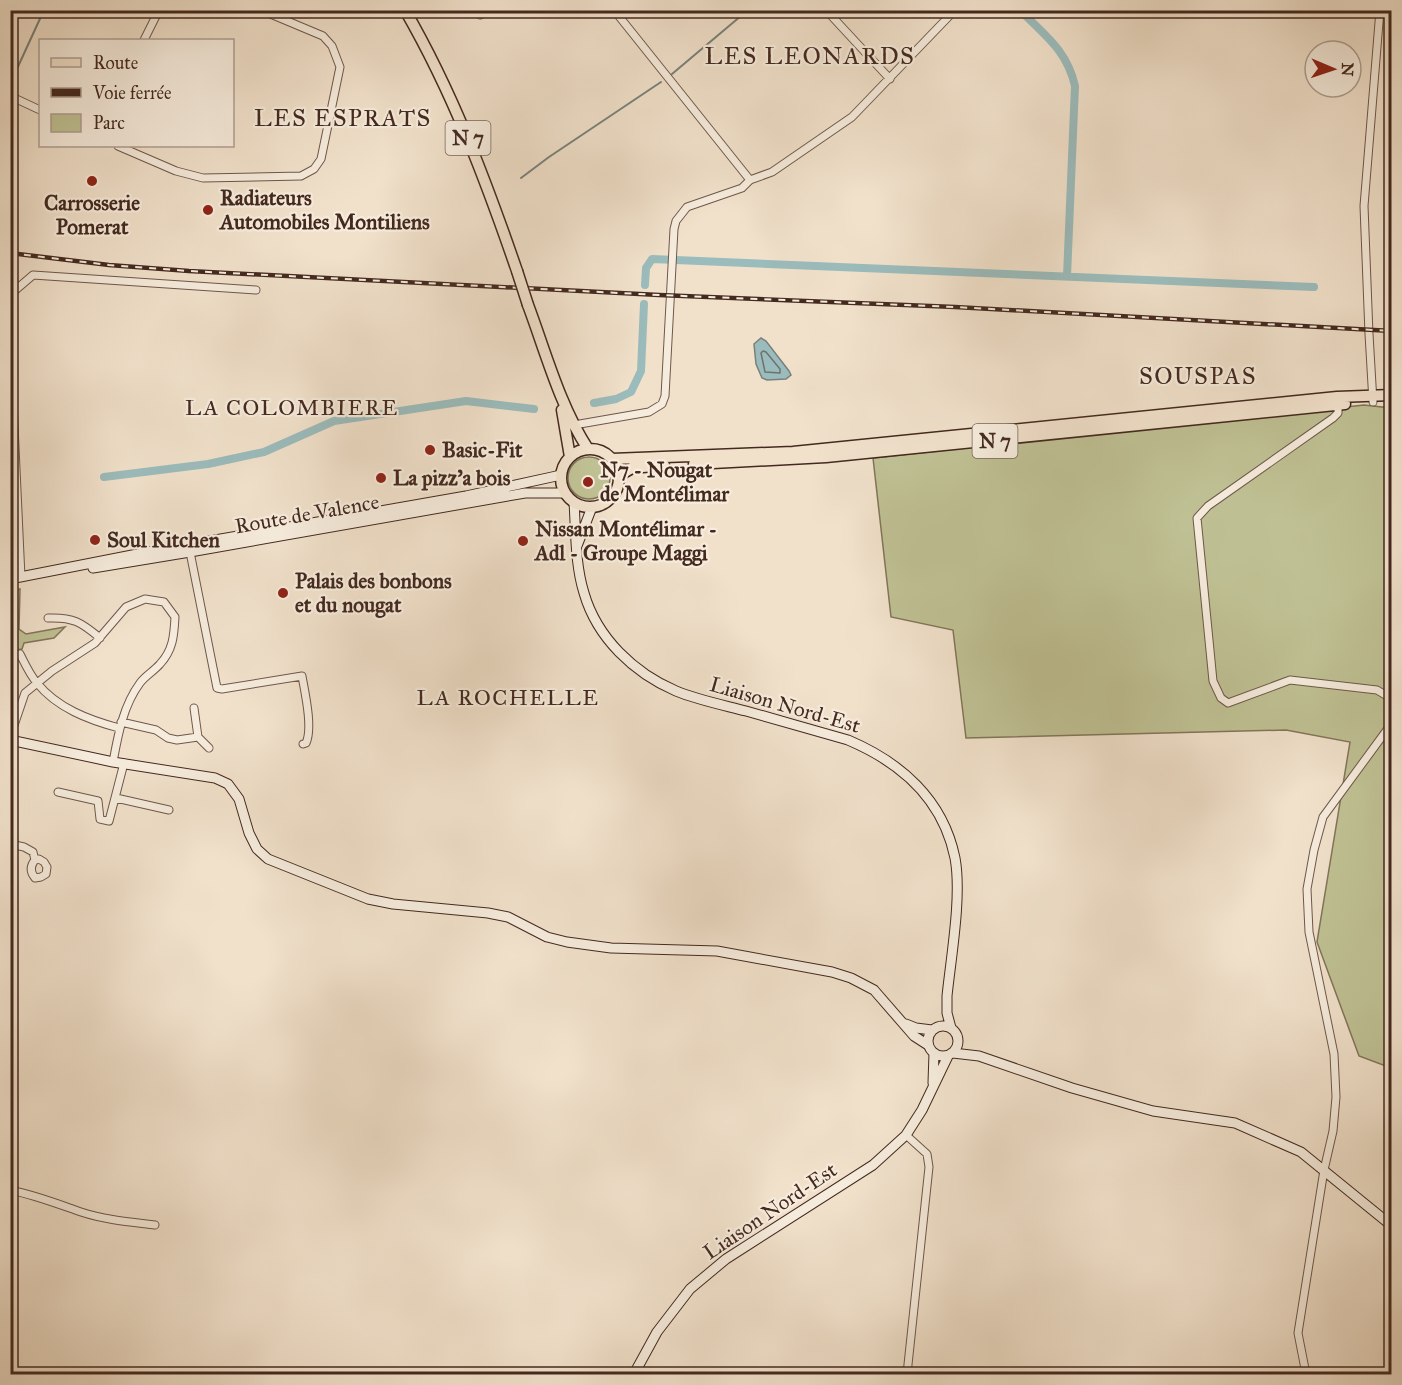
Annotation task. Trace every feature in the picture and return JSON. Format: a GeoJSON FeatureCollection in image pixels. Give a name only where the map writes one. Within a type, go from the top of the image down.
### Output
{"type":"FeatureCollection","features":[{"type":"Feature","properties":{"kind":"main road","name":"N 7"},"geometry":{"type":"LineString","coordinates":[[405,10],[451,96],[487,183],[554,377],[574,425],[588,449]]}},
{"type":"Feature","properties":{"kind":"main road","name":"N 7"},"geometry":{"type":"LineString","coordinates":[[554,377],[565,422],[570,457]]}},
{"type":"Feature","properties":{"kind":"main road","name":"N 7"},"geometry":{"type":"LineString","coordinates":[[612,459],[793,452],[1392,395]]}},
{"type":"Feature","properties":{"kind":"main road","name":"N 7"},"geometry":{"type":"LineString","coordinates":[[1373,398],[1392,402]]}},
{"type":"Feature","properties":{"kind":"main road","name":"N 7"},"geometry":{"type":"LineString","coordinates":[[618,476],[632,468],[648,466],[825,457],[1338,401]]}},
{"type":"Feature","properties":{"kind":"main road"},"geometry":{"type":"LineString","coordinates":[[588,449],[602,452],[612,459],[618,476],[615,491],[611,497],[606,502],[592,507],[574,502],[565,494],[561,484],[565,462],[570,457],[588,449]]}},
{"type":"Feature","properties":{"kind":"main road","name":"Route de Valence"},"geometry":{"type":"LineString","coordinates":[[16,578],[163,549],[466,496],[561,475]]}},
{"type":"Feature","properties":{"kind":"main road","name":"Route de Valence"},"geometry":{"type":"LineString","coordinates":[[55,571],[62,572],[190,552],[525,493],[565,494]]}},
{"type":"Feature","properties":{"kind":"main road","name":"Liaison Nord-Est"},"geometry":{"type":"LineString","coordinates":[[574,502],[576,548],[584,593],[591,612],[604,635],[624,657],[648,677],[676,691],[866,747],[906,774],[930,801],[946,830],[955,858],[955,920],[947,996],[947,1013],[951,1028]]}},
{"type":"Feature","properties":{"kind":"main road"},"geometry":{"type":"LineString","coordinates":[[576,548],[592,507]]}},
{"type":"Feature","properties":{"kind":"main road"},"geometry":{"type":"LineString","coordinates":[[10,738],[113,762],[214,778],[228,784],[239,799],[249,833],[257,849],[268,859],[368,899],[393,904],[488,913],[508,918],[547,936],[567,942],[611,948],[717,951],[832,972],[851,978],[874,990],[914,1036],[940,1056],[950,1054],[979,1056],[1072,1088],[1153,1111],[1235,1123],[1301,1152],[1392,1226]]}},
{"type":"Feature","properties":{"kind":"main road","name":"Liaison Nord-Est"},"geometry":{"type":"LineString","coordinates":[[934,1028],[947,996]]}},
{"type":"Feature","properties":{"kind":"main road"},"geometry":{"type":"LineString","coordinates":[[903,1023],[916,1028],[944,1026],[951,1028],[958,1040],[957,1047],[950,1054]]}},
{"type":"Feature","properties":{"kind":"main road"},"geometry":{"type":"LineString","coordinates":[[931,1049],[928,1037],[934,1028]]}},
{"type":"Feature","properties":{"kind":"main road"},"geometry":{"type":"LineString","coordinates":[[958,1040],[979,1056]]}},
{"type":"Feature","properties":{"kind":"main road","name":"Liaison Nord-Est"},"geometry":{"type":"LineString","coordinates":[[931,1049],[933,1085]]}},
{"type":"Feature","properties":{"kind":"main road","name":"Liaison Nord-Est"},"geometry":{"type":"LineString","coordinates":[[634,1374],[657,1332],[690,1289],[726,1259],[873,1165],[906,1135],[922,1110],[950,1054]]}},
{"type":"Feature","properties":{"kind":"street"},"geometry":{"type":"LineString","coordinates":[[144,39],[159,10]]}},
{"type":"Feature","properties":{"kind":"street"},"geometry":{"type":"LineString","coordinates":[[120,147],[176,171],[203,178],[301,176],[314,170],[321,159],[335,93],[340,67],[337,56],[332,46],[322,36],[261,10]]}},
{"type":"Feature","properties":{"kind":"street"},"geometry":{"type":"LineString","coordinates":[[480,15],[489,10]]}},
{"type":"Feature","properties":{"kind":"street"},"geometry":{"type":"LineString","coordinates":[[614,10],[750,180]]}},
{"type":"Feature","properties":{"kind":"street"},"geometry":{"type":"LineString","coordinates":[[826,10],[890,79]]}},
{"type":"Feature","properties":{"kind":"street"},"geometry":{"type":"LineString","coordinates":[[574,425],[649,412],[662,404],[665,396],[676,221],[687,207],[742,188],[750,180],[772,172],[852,117],[955,10]]}},
{"type":"Feature","properties":{"kind":"street"},"geometry":{"type":"LineString","coordinates":[[1373,398],[1368,334],[1364,206],[1380,10]]}},
{"type":"Feature","properties":{"kind":"street"},"geometry":{"type":"LineString","coordinates":[[10,96],[39,110]]}},
{"type":"Feature","properties":{"kind":"street"},"geometry":{"type":"LineString","coordinates":[[10,299],[12,293],[33,275],[256,290]]}},
{"type":"Feature","properties":{"kind":"street"},"geometry":{"type":"LineString","coordinates":[[10,339],[16,578]]}},
{"type":"Feature","properties":{"kind":"street"},"geometry":{"type":"LineString","coordinates":[[1338,401],[1338,413],[1334,418],[1208,506],[1197,518],[1213,681],[1221,698],[1228,703],[1290,680],[1377,690],[1392,699]]}},
{"type":"Feature","properties":{"kind":"street"},"geometry":{"type":"LineString","coordinates":[[190,552],[217,688],[302,675],[308,711],[309,738],[303,744]]}},
{"type":"Feature","properties":{"kind":"street"},"geometry":{"type":"LineString","coordinates":[[10,738],[25,693],[52,670],[95,643],[126,607],[145,599],[164,602],[175,617],[174,641],[161,663],[140,683],[120,725],[113,762]]}},
{"type":"Feature","properties":{"kind":"street"},"geometry":{"type":"LineString","coordinates":[[48,618],[76,620],[100,638]]}},
{"type":"Feature","properties":{"kind":"street"},"geometry":{"type":"LineString","coordinates":[[20,654],[37,683],[59,703],[88,720],[120,725],[133,723],[177,740],[198,737]]}},
{"type":"Feature","properties":{"kind":"street"},"geometry":{"type":"LineString","coordinates":[[194,708],[198,737],[209,748]]}},
{"type":"Feature","properties":{"kind":"street"},"geometry":{"type":"LineString","coordinates":[[10,710],[19,712]]}},
{"type":"Feature","properties":{"kind":"street"},"geometry":{"type":"LineString","coordinates":[[1306,1374],[1298,1333],[1324,1170],[1333,1131],[1336,1097],[1334,1054],[1309,932],[1307,889],[1323,817],[1392,723]]}},
{"type":"Feature","properties":{"kind":"street"},"geometry":{"type":"LineString","coordinates":[[98,801],[100,819],[109,821],[124,764]]}},
{"type":"Feature","properties":{"kind":"street"},"geometry":{"type":"LineString","coordinates":[[58,792],[98,801],[115,801],[169,810]]}},
{"type":"Feature","properties":{"kind":"street"},"geometry":{"type":"LineString","coordinates":[[10,844],[33,852],[35,860],[31,868],[32,874],[35,878],[41,878],[46,874],[47,867],[39,859],[35,860]]}},
{"type":"Feature","properties":{"kind":"street"},"geometry":{"type":"LineString","coordinates":[[906,1135],[927,1154],[929,1167],[907,1374]]}},
{"type":"Feature","properties":{"kind":"street"},"geometry":{"type":"LineString","coordinates":[[10,1190],[39,1196],[94,1215],[129,1222],[155,1224]]}},
{"type":"Feature","properties":{"kind":"green space"},"geometry":{"type":"Polygon","coordinates":[[[1364,405],[1391,408],[1391,1068],[1359,1056],[1317,942],[1350,742],[1286,730],[966,738],[953,630],[891,617],[873,458],[1364,405]]]}},
{"type":"Feature","properties":{"kind":"green space"},"geometry":{"type":"Polygon","coordinates":[[[589,457],[597,458],[604,463],[609,470],[609,486],[604,493],[597,498],[589,499],[581,498],[574,493],[569,486],[568,478],[569,470],[574,463],[581,458],[589,457]]]}},
{"type":"Feature","properties":{"kind":"green space"},"geometry":{"type":"Polygon","coordinates":[[[20,589],[19,629],[26,634],[65,627],[54,638],[24,643],[22,649],[11,651],[11,591],[20,589]]]}},
{"type":"Feature","properties":{"kind":"water"},"geometry":{"type":"Polygon","coordinates":[[[761,338],[766,341],[789,371],[791,375],[786,379],[762,378],[756,364],[754,344],[761,338]]]}},
{"type":"Feature","properties":{"kind":"waterway"},"geometry":{"type":"LineString","coordinates":[[10,84],[44,10]]}},
{"type":"Feature","properties":{"kind":"waterway"},"geometry":{"type":"LineString","coordinates":[[672,74],[748,10]]}},
{"type":"Feature","properties":{"kind":"waterway"},"geometry":{"type":"LineString","coordinates":[[1020,10],[1061,53],[1075,86],[1067,276]]}},
{"type":"Feature","properties":{"kind":"waterway"},"geometry":{"type":"LineString","coordinates":[[521,178],[661,82]]}},
{"type":"Feature","properties":{"kind":"waterway"},"geometry":{"type":"LineString","coordinates":[[645,285],[646,268],[652,259],[1314,287]]}},
{"type":"Feature","properties":{"kind":"waterway"},"geometry":{"type":"LineString","coordinates":[[594,403],[616,399],[631,392],[641,371],[644,304]]}},
{"type":"Feature","properties":{"kind":"waterway"},"geometry":{"type":"LineString","coordinates":[[104,477],[208,464],[264,452],[334,421],[466,401],[534,409]]}},
{"type":"Feature","properties":{"kind":"railway"},"geometry":{"type":"LineString","coordinates":[[10,253],[109,265],[189,271],[659,295],[955,307],[1392,331]]}},
{"type":"Feature","properties":{"kind":"place","name":"Carrosserie Pomerat"},"geometry":{"type":"Point","coordinates":[92,181]}},
{"type":"Feature","properties":{"kind":"place","name":"Radiateurs Automobiles Montiliens"},"geometry":{"type":"Point","coordinates":[208,210]}},
{"type":"Feature","properties":{"kind":"place","name":"Basic-Fit"},"geometry":{"type":"Point","coordinates":[430,450]}},
{"type":"Feature","properties":{"kind":"place","name":"La pizz'a bois"},"geometry":{"type":"Point","coordinates":[381,478]}},
{"type":"Feature","properties":{"kind":"place","name":"N7 - Nougat de Montélimar"},"geometry":{"type":"Point","coordinates":[588,482]}},
{"type":"Feature","properties":{"kind":"place","name":"Soul Kitchen"},"geometry":{"type":"Point","coordinates":[95,540]}},
{"type":"Feature","properties":{"kind":"place","name":"Nissan Montélimar - Adl - Groupe Maggi"},"geometry":{"type":"Point","coordinates":[523,541]}},
{"type":"Feature","properties":{"kind":"place","name":"Palais des bonbons et du nougat"},"geometry":{"type":"Point","coordinates":[283,593]}},
{"type":"Feature","properties":{"kind":"district","name":"LES LEONARDS"},"geometry":{"type":"Point","coordinates":[810,56]}},
{"type":"Feature","properties":{"kind":"district","name":"LES ESPRATS"},"geometry":{"type":"Point","coordinates":[343,118]}},
{"type":"Feature","properties":{"kind":"district","name":"SOUSPAS"},"geometry":{"type":"Point","coordinates":[1198,376]}},
{"type":"Feature","properties":{"kind":"district","name":"LA COLOMBIERE"},"geometry":{"type":"Point","coordinates":[292,407]}},
{"type":"Feature","properties":{"kind":"district","name":"LA ROCHELLE"},"geometry":{"type":"Point","coordinates":[508,697]}}]}
